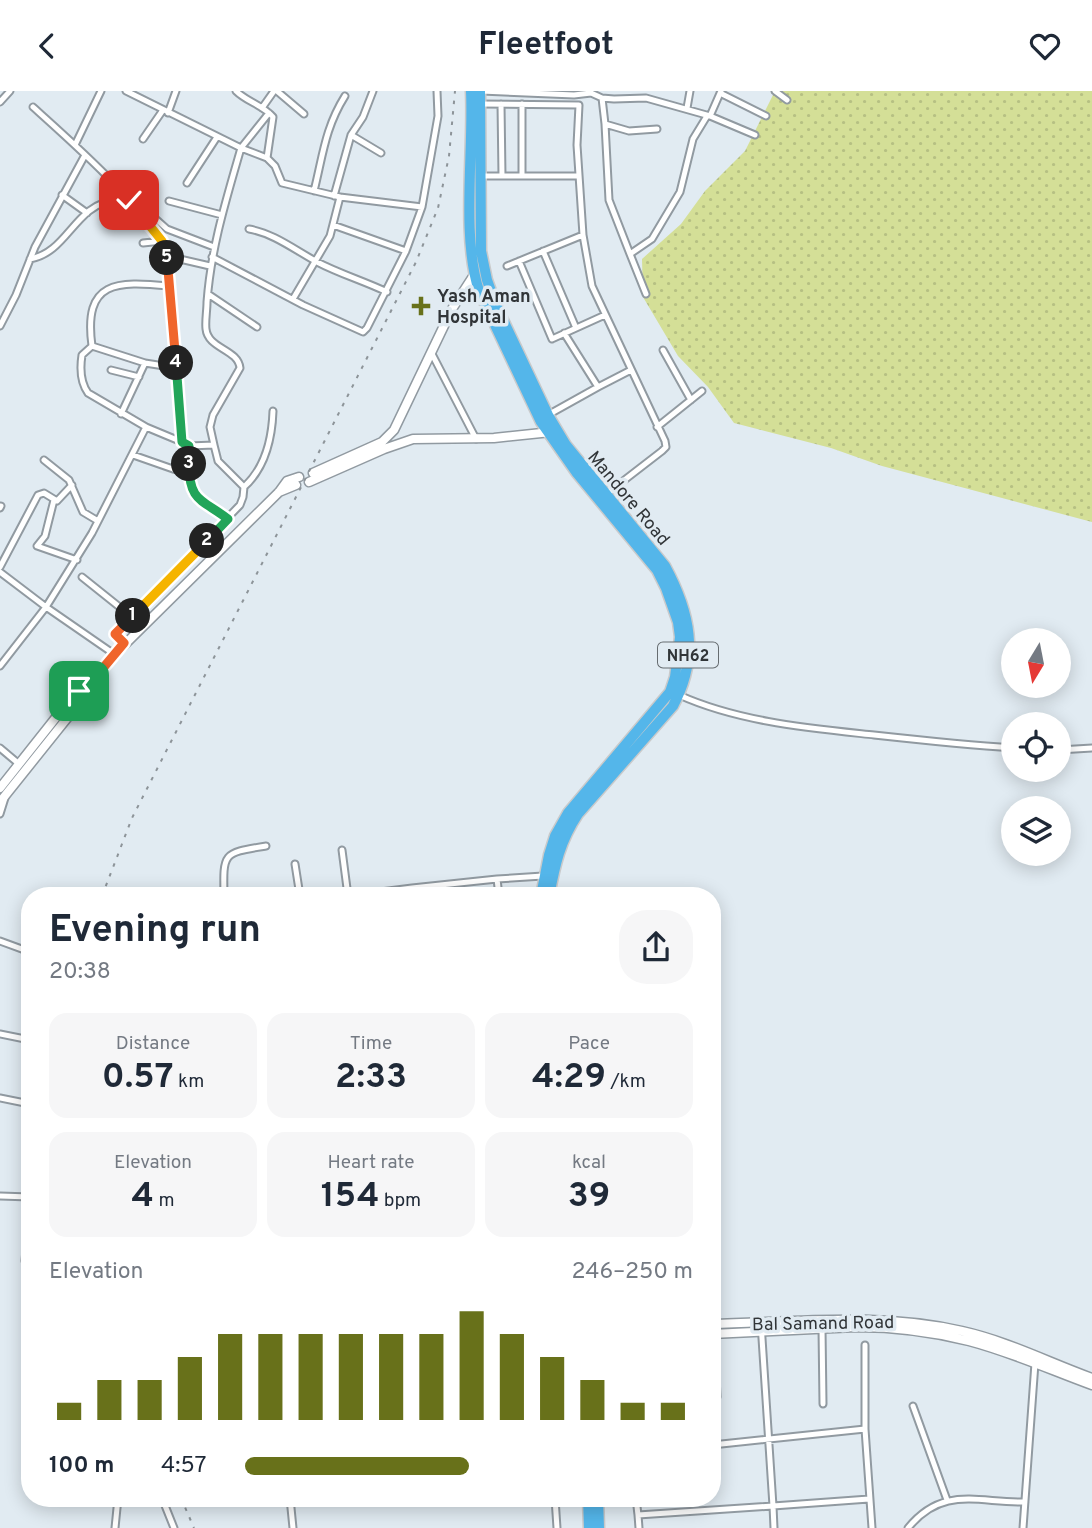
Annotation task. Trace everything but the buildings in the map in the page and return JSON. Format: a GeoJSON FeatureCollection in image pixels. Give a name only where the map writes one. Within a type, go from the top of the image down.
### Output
{"type":"FeatureCollection","features":[{"type":"Feature","properties":{"kind":"highway","name":"Mandore Road"},"geometry":{"type":"LineString","coordinates":[[471,91],[470,223],[474,275],[484,304],[576,473],[657,570],[674,606],[680,637],[675,677],[670,692],[568,813],[555,837],[542,887]]}},
{"type":"Feature","properties":{"kind":"highway","name":"Mandore Road"},"geometry":{"type":"LineString","coordinates":[[480,91],[481,251],[496,305],[544,417]]}},
{"type":"Feature","properties":{"kind":"highway","name":"Mandore Road"},"geometry":{"type":"LineString","coordinates":[[551,887],[555,864],[566,833],[578,814],[673,706],[685,676],[689,636],[688,618],[665,566],[553,432]]}},
{"type":"Feature","properties":{"kind":"highway"},"geometry":{"type":"LineString","coordinates":[[588,1507],[589,1528]]}},
{"type":"Feature","properties":{"kind":"highway"},"geometry":{"type":"LineString","coordinates":[[598,1507],[599,1528]]}},
{"type":"Feature","properties":{"kind":"main road"},"geometry":{"type":"LineString","coordinates":[[474,275],[452,309],[391,435],[311,477],[408,440],[476,439],[553,432]]}},
{"type":"Feature","properties":{"kind":"main road"},"geometry":{"type":"LineString","coordinates":[[3,799],[69,701],[88,686],[124,643],[279,492],[297,481]]}},
{"type":"Feature","properties":{"kind":"main road"},"geometry":{"type":"LineString","coordinates":[[1,787],[23,767]]}},
{"type":"Feature","properties":{"kind":"main road","name":"Bal Samand Road"},"geometry":{"type":"LineString","coordinates":[[721,1330],[876,1319],[941,1327],[993,1339],[1092,1378]]}},
{"type":"Feature","properties":{"kind":"main road","name":"Bal Samand Road"},"geometry":{"type":"LineString","coordinates":[[762,1327],[876,1327],[970,1341],[1092,1385]]}},
{"type":"Feature","properties":{"kind":"street"},"geometry":{"type":"LineString","coordinates":[[0,102],[10,91]]}},
{"type":"Feature","properties":{"kind":"street"},"geometry":{"type":"LineString","coordinates":[[75,145],[101,91]]}},
{"type":"Feature","properties":{"kind":"street"},"geometry":{"type":"LineString","coordinates":[[126,91],[217,137],[267,158],[275,166],[282,183],[337,196],[422,207]]}},
{"type":"Feature","properties":{"kind":"street"},"geometry":{"type":"LineString","coordinates":[[143,139],[166,112],[176,91]]}},
{"type":"Feature","properties":{"kind":"street"},"geometry":{"type":"LineString","coordinates":[[236,91],[273,117],[267,158]]}},
{"type":"Feature","properties":{"kind":"street"},"geometry":{"type":"LineString","coordinates":[[262,108],[275,91],[304,114]]}},
{"type":"Feature","properties":{"kind":"street"},"geometry":{"type":"LineString","coordinates":[[293,299],[330,236],[351,135],[363,117],[373,91]]}},
{"type":"Feature","properties":{"kind":"street"},"geometry":{"type":"LineString","coordinates":[[212,257],[350,328],[363,332],[387,292],[422,207],[438,116],[438,91]]}},
{"type":"Feature","properties":{"kind":"street"},"geometry":{"type":"LineString","coordinates":[[480,91],[590,92],[602,99],[655,99],[687,108],[755,135]]}},
{"type":"Feature","properties":{"kind":"street"},"geometry":{"type":"LineString","coordinates":[[622,99],[623,91]]}},
{"type":"Feature","properties":{"kind":"street"},"geometry":{"type":"LineString","coordinates":[[687,108],[690,91]]}},
{"type":"Feature","properties":{"kind":"street"},"geometry":{"type":"LineString","coordinates":[[775,91],[787,100]]}},
{"type":"Feature","properties":{"kind":"street"},"geometry":{"type":"LineString","coordinates":[[630,254],[652,239],[680,192],[693,139],[721,92],[766,116]]}},
{"type":"Feature","properties":{"kind":"street"},"geometry":{"type":"LineString","coordinates":[[314,191],[326,134],[333,115],[345,96]]}},
{"type":"Feature","properties":{"kind":"street"},"geometry":{"type":"LineString","coordinates":[[602,99],[609,200],[646,294]]}},
{"type":"Feature","properties":{"kind":"street"},"geometry":{"type":"LineString","coordinates":[[480,104],[579,105],[577,145],[583,235],[592,286],[666,447],[605,495]]}},
{"type":"Feature","properties":{"kind":"street"},"geometry":{"type":"LineString","coordinates":[[501,104],[502,176]]}},
{"type":"Feature","properties":{"kind":"street"},"geometry":{"type":"LineString","coordinates":[[522,104],[522,176]]}},
{"type":"Feature","properties":{"kind":"street"},"geometry":{"type":"LineString","coordinates":[[33,107],[126,197],[162,241],[167,256],[182,442]]}},
{"type":"Feature","properties":{"kind":"street"},"geometry":{"type":"LineString","coordinates":[[244,487],[218,461],[210,427],[213,415],[240,368],[235,357],[207,335],[205,330],[209,266],[241,148],[269,113]]}},
{"type":"Feature","properties":{"kind":"street"},"geometry":{"type":"LineString","coordinates":[[605,124],[629,131],[657,129]]}},
{"type":"Feature","properties":{"kind":"street"},"geometry":{"type":"LineString","coordinates":[[351,135],[381,153]]}},
{"type":"Feature","properties":{"kind":"street"},"geometry":{"type":"LineString","coordinates":[[187,183],[217,137]]}},
{"type":"Feature","properties":{"kind":"street"},"geometry":{"type":"LineString","coordinates":[[0,327],[30,259],[85,155]]}},
{"type":"Feature","properties":{"kind":"street"},"geometry":{"type":"LineString","coordinates":[[480,176],[579,176]]}},
{"type":"Feature","properties":{"kind":"street"},"geometry":{"type":"LineString","coordinates":[[62,195],[87,213]]}},
{"type":"Feature","properties":{"kind":"street"},"geometry":{"type":"LineString","coordinates":[[30,259],[55,249],[87,213],[102,203],[130,196],[167,229],[214,247]]}},
{"type":"Feature","properties":{"kind":"street"},"geometry":{"type":"LineString","coordinates":[[169,201],[222,215]]}},
{"type":"Feature","properties":{"kind":"street"},"geometry":{"type":"LineString","coordinates":[[333,225],[405,251]]}},
{"type":"Feature","properties":{"kind":"street"},"geometry":{"type":"LineString","coordinates":[[249,229],[257,230],[315,261],[387,292]]}},
{"type":"Feature","properties":{"kind":"street"},"geometry":{"type":"LineString","coordinates":[[506,265],[583,235]]}},
{"type":"Feature","properties":{"kind":"street"},"geometry":{"type":"LineString","coordinates":[[143,243],[162,241]]}},
{"type":"Feature","properties":{"kind":"street"},"geometry":{"type":"LineString","coordinates":[[543,251],[576,328]]}},
{"type":"Feature","properties":{"kind":"street"},"geometry":{"type":"LineString","coordinates":[[167,256],[209,266]]}},
{"type":"Feature","properties":{"kind":"street"},"geometry":{"type":"LineString","coordinates":[[519,261],[552,339],[605,315]]}},
{"type":"Feature","properties":{"kind":"street"},"geometry":{"type":"LineString","coordinates":[[92,346],[92,313],[103,291],[133,283],[169,286]]}},
{"type":"Feature","properties":{"kind":"street"},"geometry":{"type":"LineString","coordinates":[[208,294],[257,327]]}},
{"type":"Feature","properties":{"kind":"street"},"geometry":{"type":"LineString","coordinates":[[564,333],[598,387]]}},
{"type":"Feature","properties":{"kind":"street"},"geometry":{"type":"LineString","coordinates":[[92,346],[145,363],[177,368]]}},
{"type":"Feature","properties":{"kind":"street"},"geometry":{"type":"LineString","coordinates":[[92,346],[82,355],[80,369],[85,389],[95,399],[146,427],[189,446],[214,445]]}},
{"type":"Feature","properties":{"kind":"street"},"geometry":{"type":"LineString","coordinates":[[663,351],[691,400]]}},
{"type":"Feature","properties":{"kind":"street"},"geometry":{"type":"LineString","coordinates":[[432,353],[476,439]]}},
{"type":"Feature","properties":{"kind":"street"},"geometry":{"type":"LineString","coordinates":[[121,414],[145,363]]}},
{"type":"Feature","properties":{"kind":"street"},"geometry":{"type":"LineString","coordinates":[[111,370],[139,377]]}},
{"type":"Feature","properties":{"kind":"street"},"geometry":{"type":"LineString","coordinates":[[544,417],[631,370]]}},
{"type":"Feature","properties":{"kind":"street"},"geometry":{"type":"LineString","coordinates":[[657,427],[702,391]]}},
{"type":"Feature","properties":{"kind":"street"},"geometry":{"type":"LineString","coordinates":[[124,643],[115,634],[240,505],[244,487],[254,476],[267,452],[274,411]]}},
{"type":"Feature","properties":{"kind":"street"},"geometry":{"type":"LineString","coordinates":[[0,666],[46,607],[77,560],[146,427]]}},
{"type":"Feature","properties":{"kind":"street"},"geometry":{"type":"LineString","coordinates":[[189,446],[192,492],[196,498],[228,519]]}},
{"type":"Feature","properties":{"kind":"street"},"geometry":{"type":"LineString","coordinates":[[133,455],[173,470],[189,472]]}},
{"type":"Feature","properties":{"kind":"street"},"geometry":{"type":"LineString","coordinates":[[44,460],[69,480],[83,512],[98,521]]}},
{"type":"Feature","properties":{"kind":"street"},"geometry":{"type":"LineString","coordinates":[[0,567],[38,495],[44,493],[54,500],[60,499],[72,485]]}},
{"type":"Feature","properties":{"kind":"street"},"geometry":{"type":"LineString","coordinates":[[54,500],[45,536],[37,546],[77,560]]}},
{"type":"Feature","properties":{"kind":"street"},"geometry":{"type":"LineString","coordinates":[[0,572],[114,654]]}},
{"type":"Feature","properties":{"kind":"street"},"geometry":{"type":"LineString","coordinates":[[82,577],[132,617]]}},
{"type":"Feature","properties":{"kind":"street"},"geometry":{"type":"LineString","coordinates":[[679,695],[699,704],[767,721],[855,733],[1001,747]]}},
{"type":"Feature","properties":{"kind":"street"},"geometry":{"type":"LineString","coordinates":[[0,748],[23,767]]}},
{"type":"Feature","properties":{"kind":"street"},"geometry":{"type":"LineString","coordinates":[[1071,749],[1092,748]]}},
{"type":"Feature","properties":{"kind":"street"},"geometry":{"type":"LineString","coordinates":[[0,814],[3,799],[1,787]]}},
{"type":"Feature","properties":{"kind":"street"},"geometry":{"type":"LineString","coordinates":[[224,887],[223,869],[228,856],[235,851],[266,846]]}},
{"type":"Feature","properties":{"kind":"street"},"geometry":{"type":"LineString","coordinates":[[342,850],[347,887]]}},
{"type":"Feature","properties":{"kind":"street"},"geometry":{"type":"LineString","coordinates":[[295,864],[299,887]]}},
{"type":"Feature","properties":{"kind":"street"},"geometry":{"type":"LineString","coordinates":[[421,887],[543,876]]}},
{"type":"Feature","properties":{"kind":"street"},"geometry":{"type":"LineString","coordinates":[[497,879],[498,887]]}},
{"type":"Feature","properties":{"kind":"street"},"geometry":{"type":"LineString","coordinates":[[0,941],[21,949]]}},
{"type":"Feature","properties":{"kind":"street"},"geometry":{"type":"LineString","coordinates":[[0,1034],[21,1038]]}},
{"type":"Feature","properties":{"kind":"street"},"geometry":{"type":"LineString","coordinates":[[0,1098],[21,1102]]}},
{"type":"Feature","properties":{"kind":"street"},"geometry":{"type":"LineString","coordinates":[[0,1196],[21,1197]]}},
{"type":"Feature","properties":{"kind":"street"},"geometry":{"type":"LineString","coordinates":[[762,1327],[774,1528]]}},
{"type":"Feature","properties":{"kind":"street"},"geometry":{"type":"LineString","coordinates":[[822,1328],[823,1404]]}},
{"type":"Feature","properties":{"kind":"street"},"geometry":{"type":"LineString","coordinates":[[865,1345],[865,1429],[872,1528]]}},
{"type":"Feature","properties":{"kind":"street"},"geometry":{"type":"LineString","coordinates":[[1023,1528],[1035,1363]]}},
{"type":"Feature","properties":{"kind":"street"},"geometry":{"type":"LineString","coordinates":[[913,1406],[947,1500]]}},
{"type":"Feature","properties":{"kind":"street"},"geometry":{"type":"LineString","coordinates":[[721,1444],[865,1429]]}},
{"type":"Feature","properties":{"kind":"street"},"geometry":{"type":"LineString","coordinates":[[638,1515],[869,1499]]}},
{"type":"Feature","properties":{"kind":"street"},"geometry":{"type":"LineString","coordinates":[[908,1528],[924,1511],[947,1500],[1025,1502]]}},
{"type":"Feature","properties":{"kind":"street"},"geometry":{"type":"LineString","coordinates":[[115,1528],[117,1507]]}},
{"type":"Feature","properties":{"kind":"street"},"geometry":{"type":"LineString","coordinates":[[166,1507],[174,1528]]}},
{"type":"Feature","properties":{"kind":"street"},"geometry":{"type":"LineString","coordinates":[[291,1507],[293,1528]]}},
{"type":"Feature","properties":{"kind":"street"},"geometry":{"type":"LineString","coordinates":[[556,1507],[557,1528]]}},
{"type":"Feature","properties":{"kind":"street"},"geometry":{"type":"LineString","coordinates":[[637,1507],[639,1528]]}},
{"type":"Feature","properties":{"kind":"green space"},"geometry":{"type":"Polygon","coordinates":[[[775,91],[1092,91],[1092,522],[734,423],[708,387],[678,356],[643,297],[642,259],[681,224],[705,191],[745,151],[775,91]]]}},
{"type":"Feature","properties":{"kind":"railway"},"geometry":{"type":"LineString","coordinates":[[105,887],[132,818],[416,262],[438,208],[449,156],[455,91]]}},
{"type":"Feature","properties":{"kind":"railway"},"geometry":{"type":"LineString","coordinates":[[185,1507],[194,1528]]}},
{"type":"Feature","properties":{"kind":"place","name":"Yash Aman Hospital"},"geometry":{"type":"Point","coordinates":[421,306]}},
{"type":"Feature","properties":{"kind":"route"},"geometry":{"type":"LineString","coordinates":[[79,691],[88,686],[124,643],[115,634],[228,519],[196,498],[192,492],[189,446],[182,442],[166,249],[129,200]]}}]}
